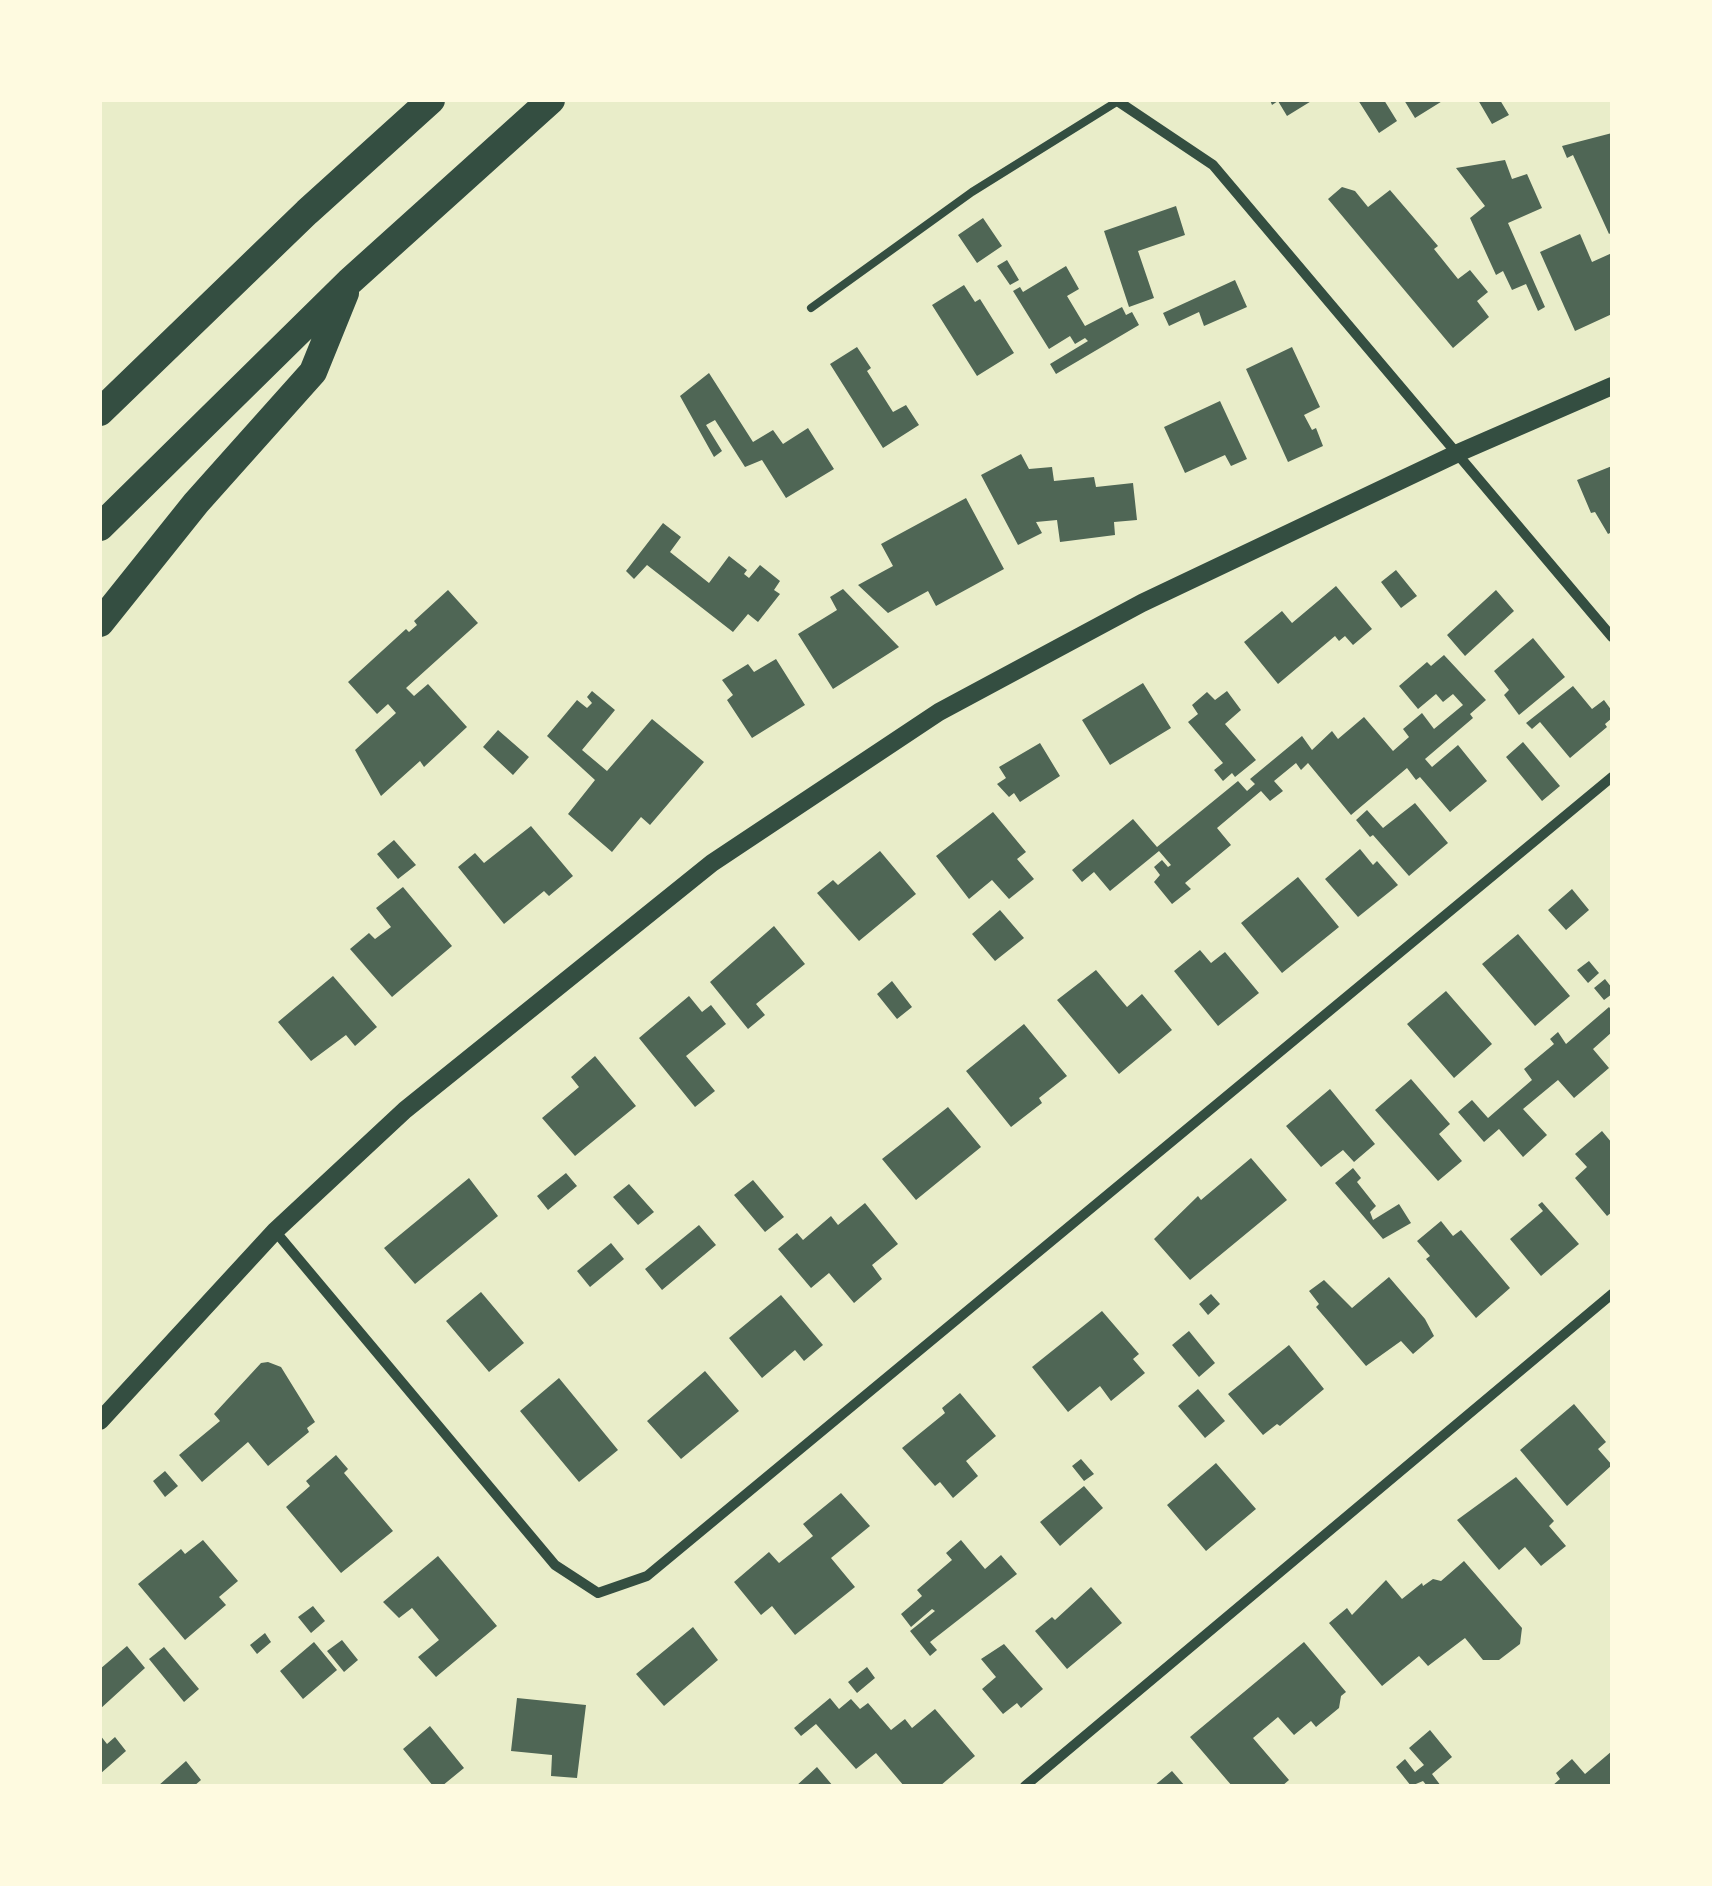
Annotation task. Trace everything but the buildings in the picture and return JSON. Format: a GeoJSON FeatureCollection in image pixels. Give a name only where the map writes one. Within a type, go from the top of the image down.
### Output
{"type":"FeatureCollection","features":[{"type":"Feature","properties":{"kind":"highway"},"geometry":{"type":"LineString","coordinates":[[100,412],[307,212],[431,100]]}},
{"type":"Feature","properties":{"kind":"highway"},"geometry":{"type":"LineString","coordinates":[[100,527],[349,282],[550,100]]}},
{"type":"Feature","properties":{"kind":"highway"},"geometry":{"type":"LineString","coordinates":[[100,623],[196,503],[313,372],[349,282]]}},
{"type":"Feature","properties":{"kind":"street"},"geometry":{"type":"LineString","coordinates":[[1117,101],[1212,165],[1612,636]]}},
{"type":"Feature","properties":{"kind":"street"},"geometry":{"type":"LineString","coordinates":[[100,1420],[275,1231],[405,1110],[712,863],[940,712],[1142,603],[1612,386]]}},
{"type":"Feature","properties":{"kind":"street"},"geometry":{"type":"LineString","coordinates":[[275,1231],[555,1565],[598,1593],[647,1576],[1612,777]]}},
{"type":"Feature","properties":{"kind":"street"},"geometry":{"type":"LineString","coordinates":[[1025,1786],[1612,1294]]}},
{"type":"Feature","properties":{"kind":"lane"},"geometry":{"type":"LineString","coordinates":[[810,308],[972,192],[1117,101]]}}]}
